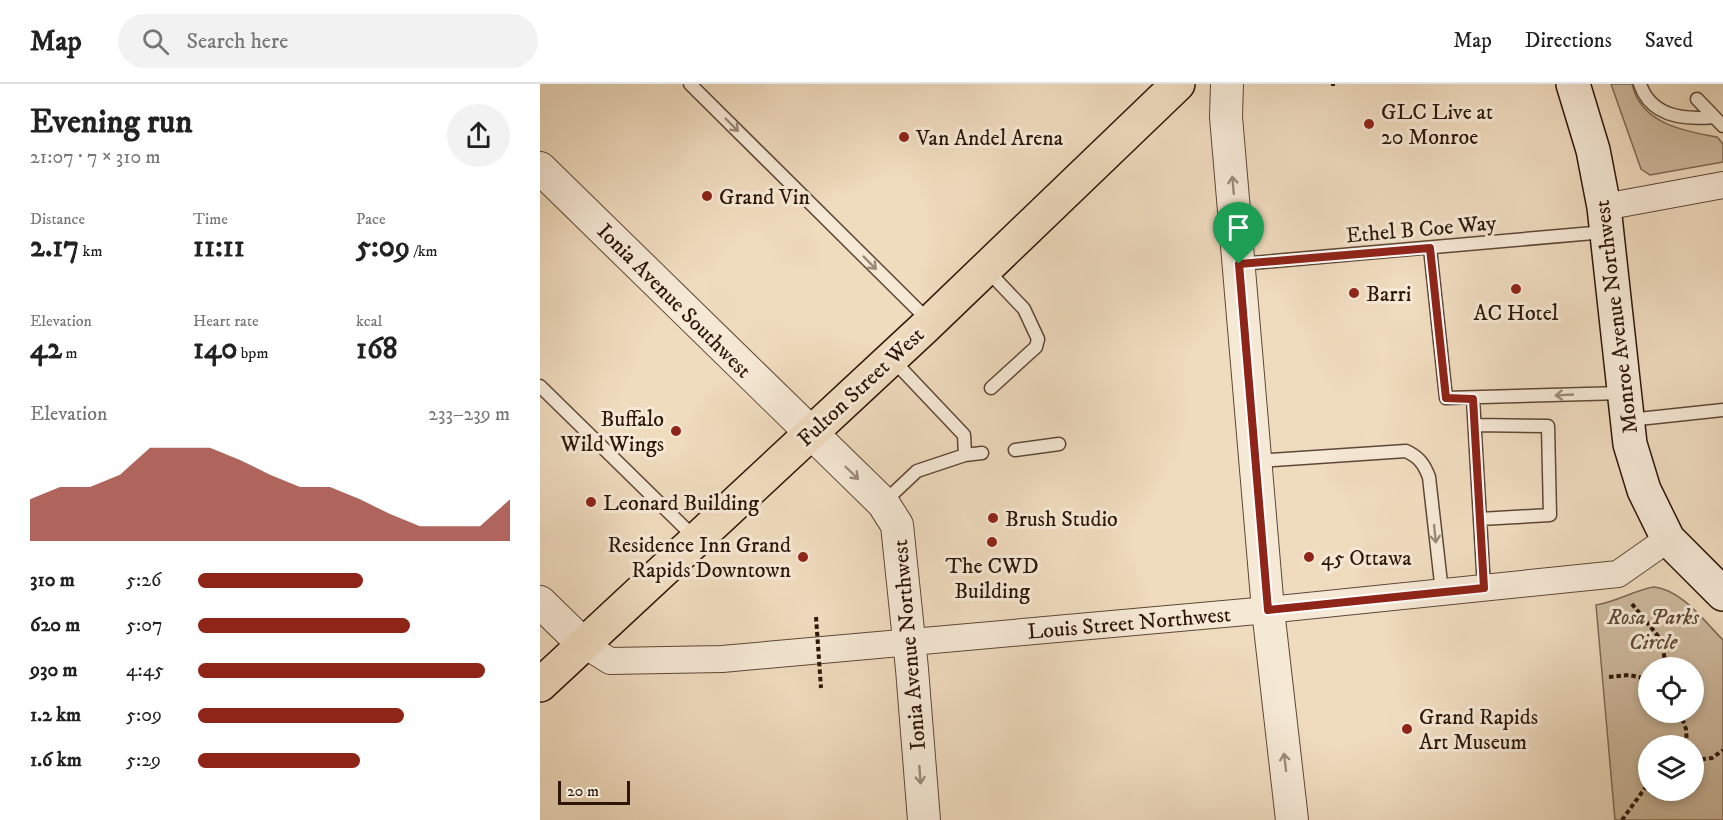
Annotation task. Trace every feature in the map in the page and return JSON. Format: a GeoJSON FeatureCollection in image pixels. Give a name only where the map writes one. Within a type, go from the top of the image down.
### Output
{"type":"FeatureCollection","features":[{"type":"Feature","properties":{"kind":"main road","name":"Fulton Street West"},"geometry":{"type":"LineString","coordinates":[[540,685],[809,432],[930,322],[1178,84]]}},
{"type":"Feature","properties":{"kind":"main road","name":"Monroe Avenue Northwest"},"geometry":{"type":"LineString","coordinates":[[1573,84],[1593,150],[1605,220],[1624,407],[1644,490],[1668,539],[1723,594]]}},
{"type":"Feature","properties":{"kind":"street"},"geometry":{"type":"LineString","coordinates":[[1227,84],[1226,117],[1268,610],[1292,820]]}},
{"type":"Feature","properties":{"kind":"street","name":"Ionia Avenue Southwest"},"geometry":{"type":"LineString","coordinates":[[540,168],[809,432]]}},
{"type":"Feature","properties":{"kind":"street"},"geometry":{"type":"LineString","coordinates":[[1605,220],[1723,185]]}},
{"type":"Feature","properties":{"kind":"street","name":"Ionia Avenue Northwest"},"geometry":{"type":"LineString","coordinates":[[809,432],[883,503],[897,525],[910,641],[924,820]]}},
{"type":"Feature","properties":{"kind":"street","name":"Louis Street Northwest"},"geometry":{"type":"LineString","coordinates":[[583,644],[610,661],[722,659],[1268,610],[1618,574],[1668,539]]}},
{"type":"Feature","properties":{"kind":"street"},"geometry":{"type":"LineString","coordinates":[[540,602],[583,644]]}},
{"type":"Feature","properties":{"kind":"lane"},"geometry":{"type":"LineString","coordinates":[[690,84],[930,322]]}},
{"type":"Feature","properties":{"kind":"lane"},"geometry":{"type":"LineString","coordinates":[[1640,84],[1647,97],[1669,116],[1691,119],[1714,117]]}},
{"type":"Feature","properties":{"kind":"lane"},"geometry":{"type":"LineString","coordinates":[[1697,99],[1723,126]]}},
{"type":"Feature","properties":{"kind":"lane","name":"Ethel B Coe Way"},"geometry":{"type":"LineString","coordinates":[[1239,264],[1430,248],[1605,220]]}},
{"type":"Feature","properties":{"kind":"lane"},"geometry":{"type":"LineString","coordinates":[[1430,248],[1446,398],[1723,410]]}},
{"type":"Feature","properties":{"kind":"lane"},"geometry":{"type":"LineString","coordinates":[[986,269],[1024,309],[1038,339],[1036,347],[992,388]]}},
{"type":"Feature","properties":{"kind":"lane"},"geometry":{"type":"LineString","coordinates":[[891,358],[964,435],[966,455]]}},
{"type":"Feature","properties":{"kind":"lane"},"geometry":{"type":"LineString","coordinates":[[540,386],[696,539]]}},
{"type":"Feature","properties":{"kind":"lane"},"geometry":{"type":"LineString","coordinates":[[1473,399],[1484,588]]}},
{"type":"Feature","properties":{"kind":"lane"},"geometry":{"type":"LineString","coordinates":[[1475,425],[1548,426],[1550,515],[1480,519]]}},
{"type":"Feature","properties":{"kind":"lane"},"geometry":{"type":"LineString","coordinates":[[1015,450],[1059,444]]}},
{"type":"Feature","properties":{"kind":"lane"},"geometry":{"type":"LineString","coordinates":[[1256,461],[1406,451],[1415,455],[1424,464],[1429,477],[1442,592]]}},
{"type":"Feature","properties":{"kind":"lane"},"geometry":{"type":"LineString","coordinates":[[883,503],[917,471],[966,455],[982,453]]}},
{"type":"Feature","properties":{"kind":"path"},"geometry":{"type":"LineString","coordinates":[[1632,604],[1662,641],[1664,657]]}},
{"type":"Feature","properties":{"kind":"path"},"geometry":{"type":"LineString","coordinates":[[816,617],[821,688]]}},
{"type":"Feature","properties":{"kind":"path"},"geometry":{"type":"LineString","coordinates":[[1609,677],[1629,675],[1638,677]]}},
{"type":"Feature","properties":{"kind":"path"},"geometry":{"type":"LineString","coordinates":[[1704,759],[1712,758],[1723,750]]}},
{"type":"Feature","properties":{"kind":"path"},"geometry":{"type":"LineString","coordinates":[[1622,820],[1638,798]]}},
{"type":"Feature","properties":{"kind":"green space"},"geometry":{"type":"Polygon","coordinates":[[[1611,84],[1632,84],[1644,108],[1665,123],[1690,132],[1717,137],[1723,144],[1723,162],[1650,175],[1641,169],[1611,84]]]}},
{"type":"Feature","properties":{"kind":"green space","name":"Rosa Parks Circle"},"geometry":{"type":"Polygon","coordinates":[[[1654,587],[1664,589],[1683,600],[1723,640],[1723,820],[1615,820],[1596,605],[1654,587]]]}},
{"type":"Feature","properties":{"kind":"place","name":"GLC Live at 20 Monroe"},"geometry":{"type":"Point","coordinates":[1369,124]}},
{"type":"Feature","properties":{"kind":"place","name":"Van Andel Arena"},"geometry":{"type":"Point","coordinates":[904,137]}},
{"type":"Feature","properties":{"kind":"place","name":"Grand Vin"},"geometry":{"type":"Point","coordinates":[707,196]}},
{"type":"Feature","properties":{"kind":"place","name":"AC Hotel"},"geometry":{"type":"Point","coordinates":[1516,289]}},
{"type":"Feature","properties":{"kind":"place","name":"Barri"},"geometry":{"type":"Point","coordinates":[1354,293]}},
{"type":"Feature","properties":{"kind":"place","name":"Buffalo Wild Wings"},"geometry":{"type":"Point","coordinates":[676,431]}},
{"type":"Feature","properties":{"kind":"place","name":"Leonard Building"},"geometry":{"type":"Point","coordinates":[591,502]}},
{"type":"Feature","properties":{"kind":"place","name":"Brush Studio"},"geometry":{"type":"Point","coordinates":[993,518]}},
{"type":"Feature","properties":{"kind":"place","name":"The CWD Building"},"geometry":{"type":"Point","coordinates":[992,542]}},
{"type":"Feature","properties":{"kind":"place","name":"Residence Inn Grand Rapids Downtown"},"geometry":{"type":"Point","coordinates":[803,557]}},
{"type":"Feature","properties":{"kind":"place","name":"45 Ottawa"},"geometry":{"type":"Point","coordinates":[1309,557]}},
{"type":"Feature","properties":{"kind":"place","name":"Grand Rapids Art Museum"},"geometry":{"type":"Point","coordinates":[1407,729]}},
{"type":"Feature","properties":{"kind":"route"},"geometry":{"type":"LineString","coordinates":[[1430,248],[1446,398],[1473,399],[1484,588],[1268,610],[1239,264],[1430,248]]}}]}
